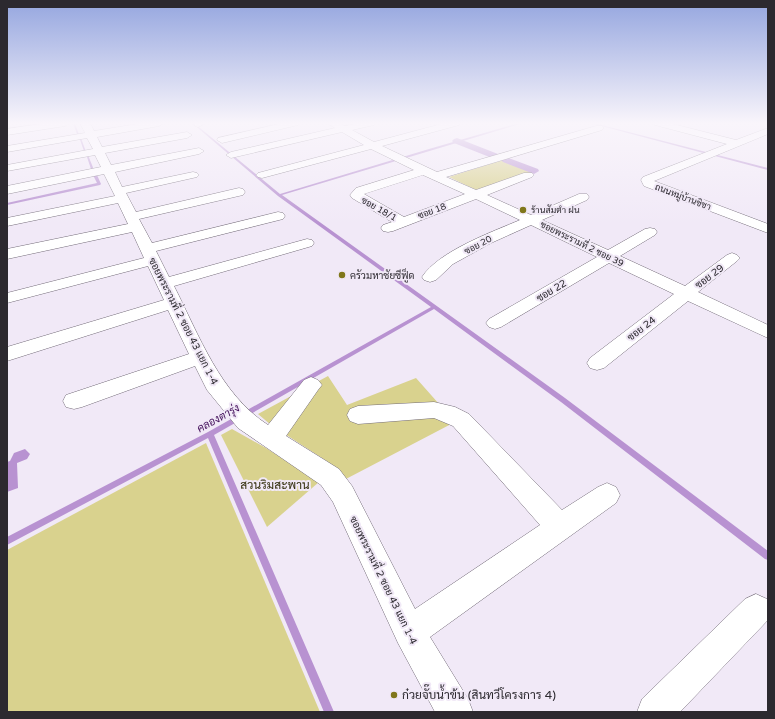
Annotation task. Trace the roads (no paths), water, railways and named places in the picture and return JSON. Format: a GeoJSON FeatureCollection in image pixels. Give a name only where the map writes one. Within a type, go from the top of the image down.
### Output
{"type":"FeatureCollection","features":[{"type":"Feature","properties":{"kind":"street"},"geometry":{"type":"LineString","coordinates":[[11,157],[12,167],[27,186]]}},
{"type":"Feature","properties":{"kind":"street"},"geometry":{"type":"LineString","coordinates":[[12,167],[65,157]]}},
{"type":"Feature","properties":{"kind":"street","name":"ซอยพระรามที่ 2 ซอย 43 แยก 1-4"},"geometry":{"type":"LineString","coordinates":[[102,157],[214,385],[238,413],[271,438],[330,477],[343,494],[409,632],[455,712]]}},
{"type":"Feature","properties":{"kind":"street"},"geometry":{"type":"LineString","coordinates":[[7,190],[171,157]]}},
{"type":"Feature","properties":{"kind":"street"},"geometry":{"type":"LineString","coordinates":[[262,175],[330,157]]}},
{"type":"Feature","properties":{"kind":"street","name":"ซอยพระรามที่ 2 ซอย 39"},"geometry":{"type":"LineString","coordinates":[[393,157],[477,194],[685,294],[768,332]]}},
{"type":"Feature","properties":{"kind":"street"},"geometry":{"type":"LineString","coordinates":[[429,173],[491,157]]}},
{"type":"Feature","properties":{"kind":"street","name":"ถนนหมู่บ้านชิชา"},"geometry":{"type":"LineString","coordinates":[[707,157],[650,178],[647,180],[648,183],[768,229]]}},
{"type":"Feature","properties":{"kind":"street","name":"ซอย 18/1"},"geometry":{"type":"LineString","coordinates":[[403,222],[356,195],[360,191],[429,173]]}},
{"type":"Feature","properties":{"kind":"street"},"geometry":{"type":"LineString","coordinates":[[7,222],[193,175]]}},
{"type":"Feature","properties":{"kind":"street","name":"ซอย 18"},"geometry":{"type":"LineString","coordinates":[[388,228],[528,175]]}},
{"type":"Feature","properties":{"kind":"street"},"geometry":{"type":"LineString","coordinates":[[7,254],[134,222],[239,192]]}},
{"type":"Feature","properties":{"kind":"street","name":"ซอย 20"},"geometry":{"type":"LineString","coordinates":[[430,277],[448,261],[486,240],[583,197]]}},
{"type":"Feature","properties":{"kind":"street"},"geometry":{"type":"LineString","coordinates":[[7,298],[278,216]]}},
{"type":"Feature","properties":{"kind":"street","name":"ซอย 22"},"geometry":{"type":"LineString","coordinates":[[495,323],[650,232]]}},
{"type":"Feature","properties":{"kind":"street"},"geometry":{"type":"LineString","coordinates":[[164,284],[307,243]]}},
{"type":"Feature","properties":{"kind":"street","name":"ซอย 29"},"geometry":{"type":"LineString","coordinates":[[685,294],[732,258]]}},
{"type":"Feature","properties":{"kind":"street","name":"ซอย 24"},"geometry":{"type":"LineString","coordinates":[[597,363],[685,294]]}},
{"type":"Feature","properties":{"kind":"street"},"geometry":{"type":"LineString","coordinates":[[7,354],[173,303]]}},
{"type":"Feature","properties":{"kind":"street"},"geometry":{"type":"LineString","coordinates":[[74,401],[200,357]]}},
{"type":"Feature","properties":{"kind":"street"},"geometry":{"type":"LineString","coordinates":[[271,438],[311,385]]}},
{"type":"Feature","properties":{"kind":"street"},"geometry":{"type":"LineString","coordinates":[[358,415],[434,410],[447,413],[461,420],[560,527]]}},
{"type":"Feature","properties":{"kind":"street"},"geometry":{"type":"LineString","coordinates":[[409,632],[607,495]]}},
{"type":"Feature","properties":{"kind":"street"},"geometry":{"type":"LineString","coordinates":[[655,712],[756,610]]}},
{"type":"Feature","properties":{"kind":"waterway"},"geometry":{"type":"LineString","coordinates":[[88,157],[93,169]]}},
{"type":"Feature","properties":{"kind":"waterway"},"geometry":{"type":"LineString","coordinates":[[233,157],[279,195]]}},
{"type":"Feature","properties":{"kind":"waterway"},"geometry":{"type":"LineString","coordinates":[[279,195],[405,157]]}},
{"type":"Feature","properties":{"kind":"waterway"},"geometry":{"type":"LineString","coordinates":[[720,157],[768,169]]}},
{"type":"Feature","properties":{"kind":"waterway"},"geometry":{"type":"LineString","coordinates":[[506,160],[534,171]]}},
{"type":"Feature","properties":{"kind":"waterway"},"geometry":{"type":"LineString","coordinates":[[7,204],[99,184],[95,175]]}},
{"type":"Feature","properties":{"kind":"waterway"},"geometry":{"type":"LineString","coordinates":[[279,195],[435,307]]}},
{"type":"Feature","properties":{"kind":"waterway","name":"คลองตารุ่ง"},"geometry":{"type":"LineString","coordinates":[[210,434],[435,307]]}},
{"type":"Feature","properties":{"kind":"waterway"},"geometry":{"type":"LineString","coordinates":[[435,307],[563,400],[768,556]]}},
{"type":"Feature","properties":{"kind":"waterway","name":"คลองตารุ่ง"},"geometry":{"type":"LineString","coordinates":[[7,541],[210,434]]}},
{"type":"Feature","properties":{"kind":"waterway"},"geometry":{"type":"LineString","coordinates":[[210,434],[329,712]]}},
{"type":"Feature","properties":{"kind":"place","name":"ร้านสัมตำ ฝน"},"geometry":{"type":"Point","coordinates":[523,210]}},
{"type":"Feature","properties":{"kind":"place","name":"ครัวมหาชัยซีฟู็ด"},"geometry":{"type":"Point","coordinates":[342,275]}},
{"type":"Feature","properties":{"kind":"place","name":"ก๋วยจั๊บน้ำข้น (สินทวีโครงการ 4)"},"geometry":{"type":"Point","coordinates":[394,695]}},
{"type":"Feature","properties":{"kind":"park label","name":"สวนริมสะพาน"},"geometry":{"type":"Point","coordinates":[275,485]}}]}
